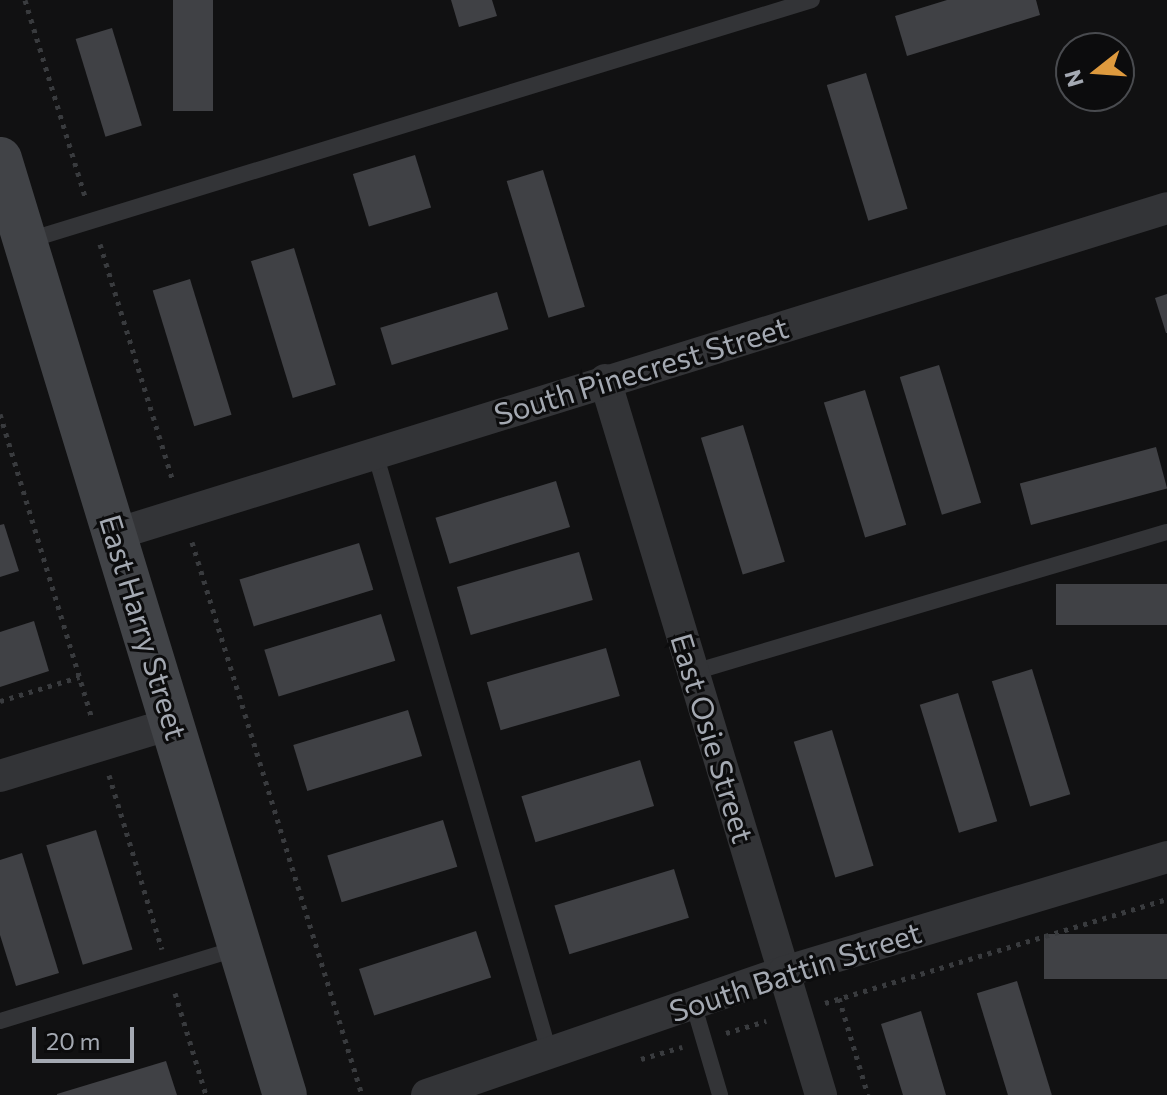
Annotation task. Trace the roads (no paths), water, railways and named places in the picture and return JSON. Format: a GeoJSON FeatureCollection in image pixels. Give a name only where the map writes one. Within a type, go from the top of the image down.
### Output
{"type":"FeatureCollection","features":[{"type":"Feature","properties":{"kind":"main road","name":"East Harry Street"},"geometry":{"type":"LineString","coordinates":[[0,159],[13,245],[116,534],[285,1095]]}},
{"type":"Feature","properties":{"kind":"street","name":"South Pinecrest Street"},"geometry":{"type":"LineString","coordinates":[[116,534],[1167,208]]}},
{"type":"Feature","properties":{"kind":"street","name":"East Osie Street"},"geometry":{"type":"LineString","coordinates":[[605,380],[821,1095]]}},
{"type":"Feature","properties":{"kind":"street"},"geometry":{"type":"LineString","coordinates":[[0,776],[173,723]]}},
{"type":"Feature","properties":{"kind":"street","name":"South Battin Street"},"geometry":{"type":"LineString","coordinates":[[427,1095],[460,1089],[549,1052],[784,972],[1167,857]]}},
{"type":"Feature","properties":{"kind":"lane"},"geometry":{"type":"LineString","coordinates":[[13,245],[812,0]]}},
{"type":"Feature","properties":{"kind":"lane"},"geometry":{"type":"LineString","coordinates":[[375,453],[549,1052]]}},
{"type":"Feature","properties":{"kind":"lane"},"geometry":{"type":"LineString","coordinates":[[694,672],[1167,532]]}},
{"type":"Feature","properties":{"kind":"lane"},"geometry":{"type":"LineString","coordinates":[[0,1021],[241,948]]}},
{"type":"Feature","properties":{"kind":"lane"},"geometry":{"type":"LineString","coordinates":[[693,1003],[720,1095]]}}]}
